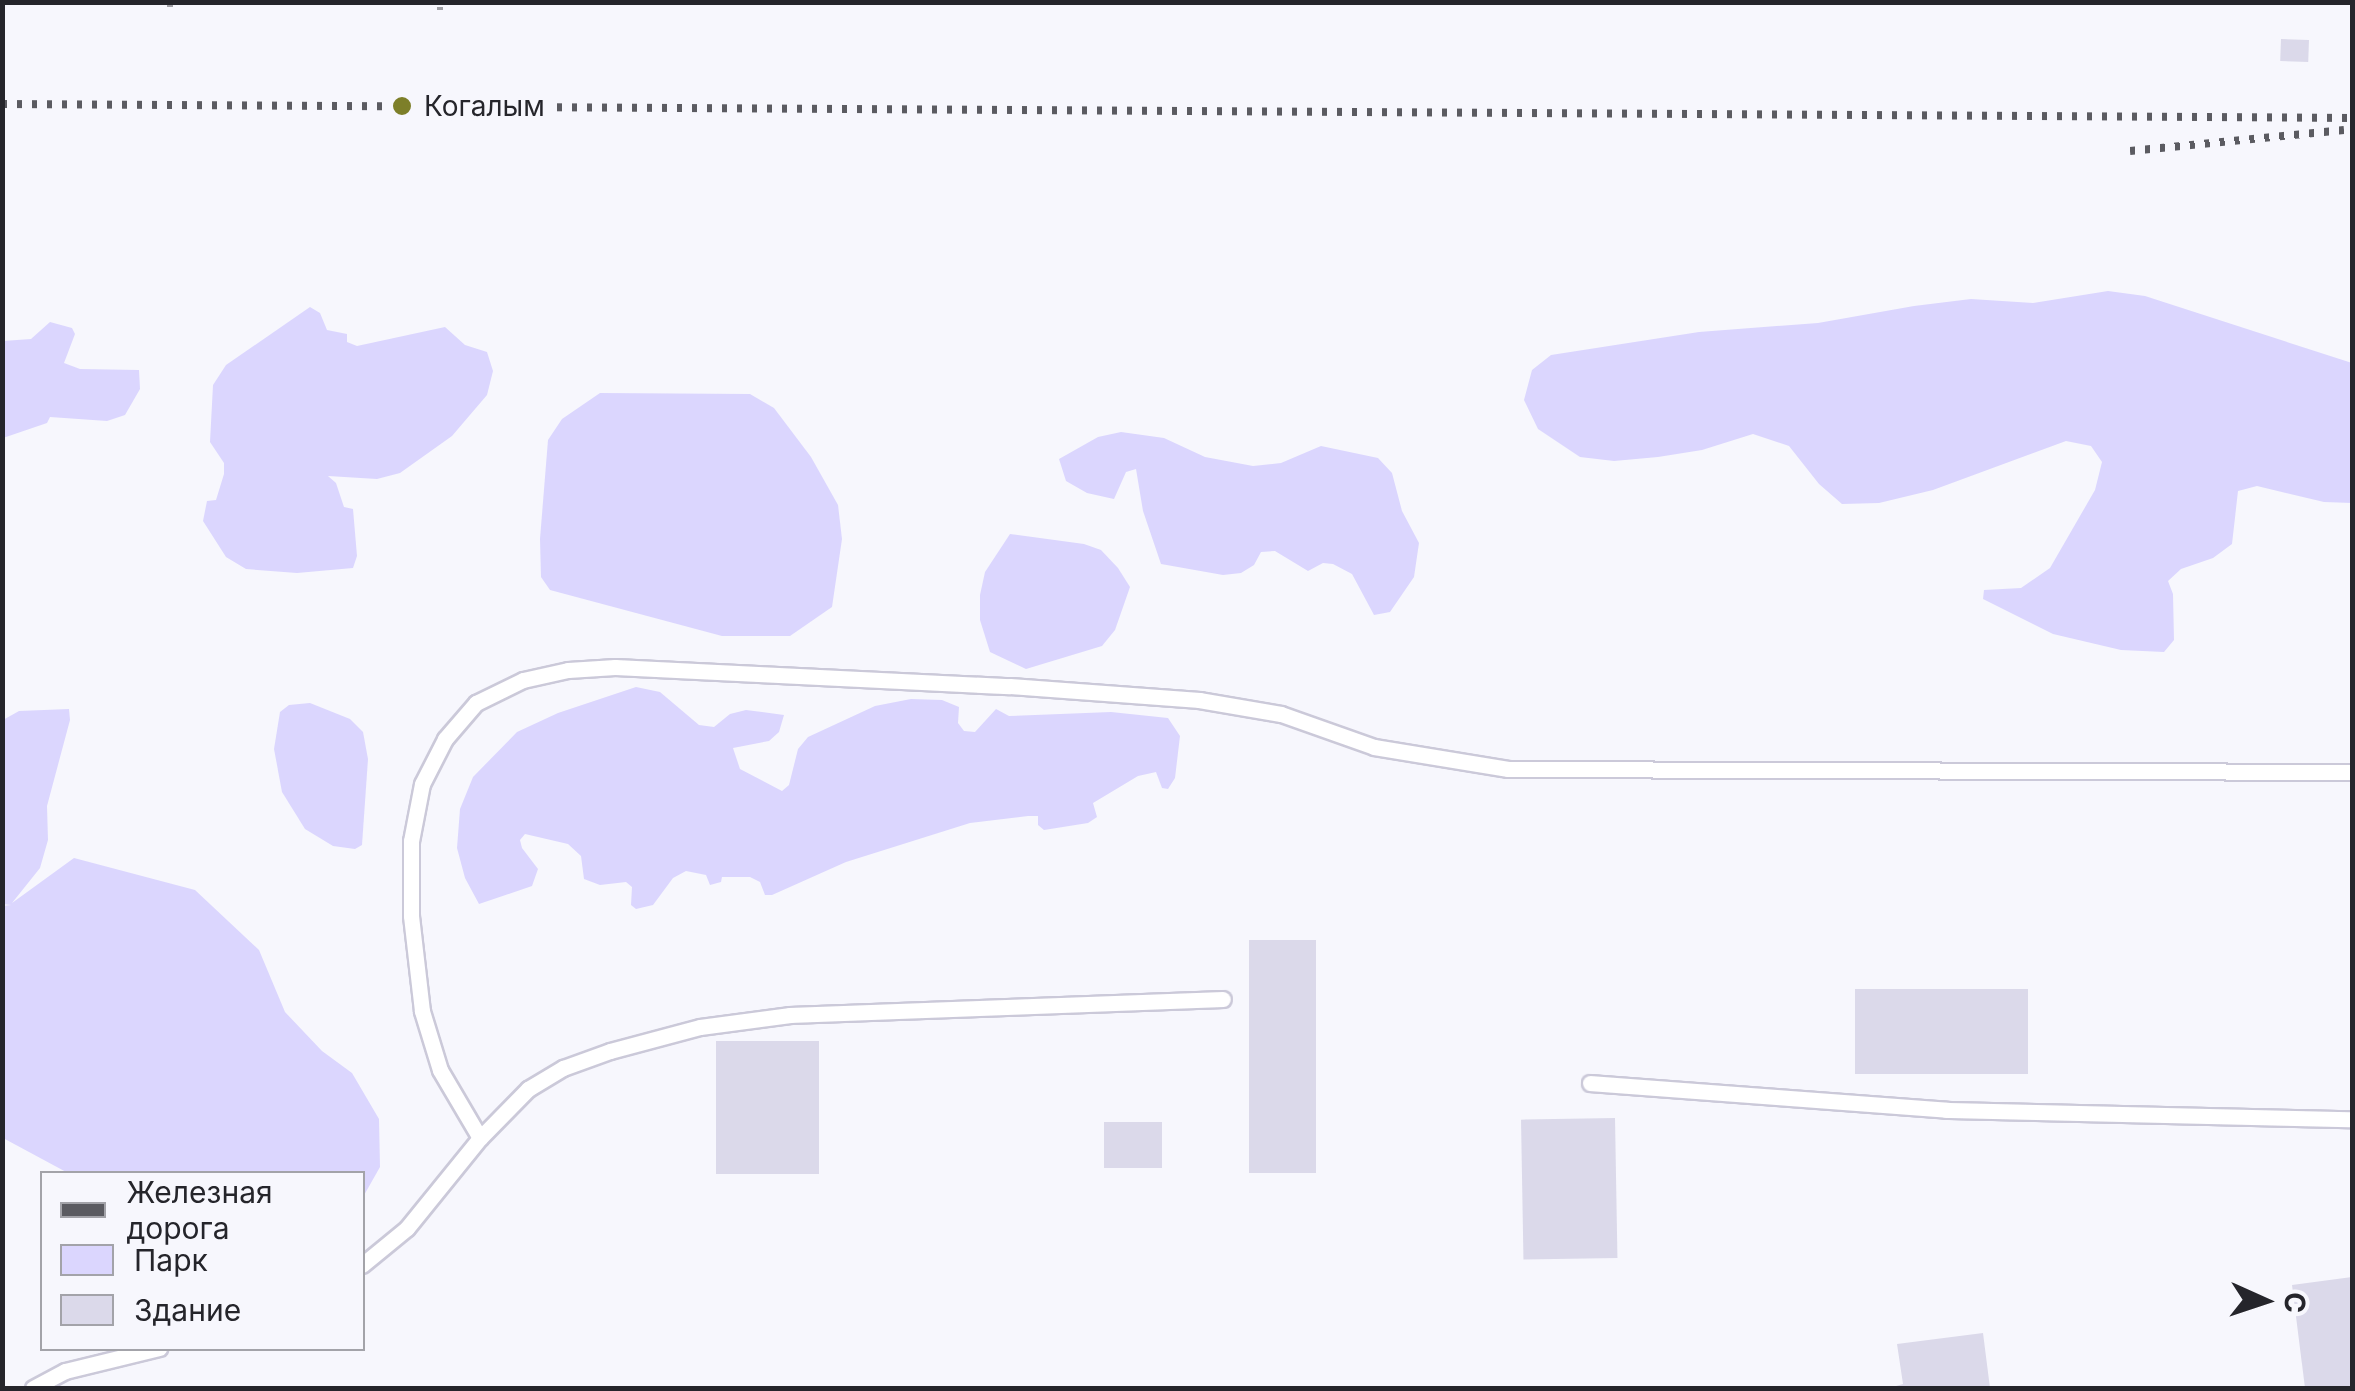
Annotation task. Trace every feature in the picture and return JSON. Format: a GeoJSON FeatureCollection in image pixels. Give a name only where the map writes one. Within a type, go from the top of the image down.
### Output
{"type":"FeatureCollection","features":[{"type":"Feature","properties":{"kind":"lane"},"geometry":{"type":"LineString","coordinates":[[480,1138],[440,1070],[422,1011],[411,916],[411,841],[422,784],[445,739],[476,703],[523,680],[568,670],[615,667],[1010,686],[1199,700],[1281,714],[1374,746],[1508,769],[2352,772]]}},
{"type":"Feature","properties":{"kind":"lane"},"geometry":{"type":"LineString","coordinates":[[365,1263],[407,1228],[480,1138],[528,1089],[563,1068],[700,1026],[790,1015],[1224,999]]}},
{"type":"Feature","properties":{"kind":"lane"},"geometry":{"type":"LineString","coordinates":[[1590,1083],[1946,1110],[2352,1119]]}},
{"type":"Feature","properties":{"kind":"lane"},"geometry":{"type":"LineString","coordinates":[[33,1388],[65,1371],[147,1351]]}},
{"type":"Feature","properties":{"kind":"green space"},"geometry":{"type":"Polygon","coordinates":[[[2108,291],[2145,296],[2352,363],[2352,503],[2324,502],[2257,486],[2238,491],[2232,544],[2213,558],[2181,569],[2168,581],[2173,594],[2174,640],[2164,652],[2121,650],[2053,634],[1983,599],[1984,590],[2021,588],[2050,568],[2095,490],[2102,462],[2091,446],[2066,441],[1933,490],[1879,503],[1842,504],[1819,484],[1789,446],[1753,434],[1702,450],[1658,457],[1614,461],[1580,457],[1538,429],[1524,400],[1532,370],[1551,355],[1699,332],[1818,323],[1971,299],[2033,303],[2108,291]]]}},
{"type":"Feature","properties":{"kind":"green space"},"geometry":{"type":"Polygon","coordinates":[[[310,307],[320,313],[327,330],[347,334],[347,342],[357,346],[445,327],[465,345],[487,352],[493,371],[487,395],[452,436],[400,473],[377,479],[328,476],[336,483],[344,507],[353,509],[357,556],[353,568],[297,573],[246,569],[226,557],[203,521],[207,501],[216,500],[224,474],[224,463],[210,442],[213,385],[226,365],[310,307]]]}},
{"type":"Feature","properties":{"kind":"green space"},"geometry":{"type":"Polygon","coordinates":[[[50,322],[72,328],[75,334],[64,363],[80,369],[139,370],[140,389],[125,415],[107,421],[50,417],[47,423],[3,438],[3,341],[31,339],[50,322]]]}},
{"type":"Feature","properties":{"kind":"green space"},"geometry":{"type":"Polygon","coordinates":[[[600,393],[750,394],[774,408],[811,457],[838,505],[842,539],[832,607],[790,636],[722,636],[550,590],[541,577],[540,539],[548,440],[562,419],[600,393]]]}},
{"type":"Feature","properties":{"kind":"green space"},"geometry":{"type":"Polygon","coordinates":[[[1121,432],[1164,438],[1205,457],[1253,466],[1281,463],[1321,446],[1378,458],[1392,473],[1402,511],[1419,543],[1414,577],[1390,612],[1374,615],[1352,574],[1333,564],[1323,563],[1308,571],[1275,551],[1261,552],[1254,565],[1241,573],[1223,575],[1161,564],[1143,511],[1136,469],[1126,472],[1114,499],[1087,493],[1066,481],[1059,459],[1098,437],[1121,432]]]}},
{"type":"Feature","properties":{"kind":"green space"},"geometry":{"type":"Polygon","coordinates":[[[1010,534],[1084,544],[1101,550],[1118,568],[1130,587],[1115,630],[1102,646],[1026,669],[990,652],[980,620],[980,595],[985,572],[1010,534]]]}},
{"type":"Feature","properties":{"kind":"green space"},"geometry":{"type":"Polygon","coordinates":[[[636,687],[660,692],[699,725],[714,727],[730,714],[746,710],[784,715],[779,732],[769,741],[733,748],[740,769],[782,791],[789,785],[798,749],[808,737],[875,706],[911,699],[942,700],[959,707],[958,723],[964,731],[975,732],[996,709],[1009,716],[1111,712],[1168,718],[1180,736],[1175,778],[1168,789],[1162,788],[1156,772],[1138,776],[1093,803],[1097,817],[1088,823],[1044,830],[1038,825],[1038,816],[1028,816],[970,823],[846,862],[772,895],[765,895],[760,882],[750,877],[722,877],[721,882],[710,885],[706,875],[686,871],[673,878],[653,905],[636,909],[631,905],[632,887],[626,882],[600,885],[584,879],[581,856],[568,844],[525,834],[520,840],[522,848],[538,869],[532,886],[479,904],[465,878],[457,848],[460,809],[473,777],[517,732],[558,713],[636,687]]]}},
{"type":"Feature","properties":{"kind":"green space"},"geometry":{"type":"Polygon","coordinates":[[[310,703],[350,719],[363,732],[368,759],[362,845],[355,849],[333,846],[305,829],[282,792],[274,749],[280,712],[289,705],[310,703]]]}},
{"type":"Feature","properties":{"kind":"green space"},"geometry":{"type":"Polygon","coordinates":[[[69,709],[70,720],[47,806],[48,840],[40,868],[12,903],[74,858],[195,890],[259,950],[285,1012],[322,1051],[352,1073],[379,1119],[380,1167],[365,1193],[365,1171],[64,1171],[3,1138],[2,906],[11,905],[2,904],[3,720],[19,711],[69,709]]]}},
{"type":"Feature","properties":{"kind":"building"},"geometry":{"type":"Polygon","coordinates":[[[2281,39],[2309,40],[2308,62],[2280,61],[2281,39]]]}},
{"type":"Feature","properties":{"kind":"building"},"geometry":{"type":"Polygon","coordinates":[[[1249,940],[1316,940],[1316,1173],[1249,1173],[1249,940]]]}},
{"type":"Feature","properties":{"kind":"building"},"geometry":{"type":"Polygon","coordinates":[[[1855,989],[2028,989],[2028,1074],[1855,1074],[1855,989]]]}},
{"type":"Feature","properties":{"kind":"building"},"geometry":{"type":"Polygon","coordinates":[[[716,1041],[819,1041],[819,1174],[716,1174],[716,1041]]]}},
{"type":"Feature","properties":{"kind":"building"},"geometry":{"type":"Polygon","coordinates":[[[1615,1118],[1617,1258],[1523,1260],[1521,1120],[1615,1118]]]}},
{"type":"Feature","properties":{"kind":"building"},"geometry":{"type":"Polygon","coordinates":[[[1104,1122],[1162,1122],[1162,1168],[1104,1168],[1104,1122]]]}},
{"type":"Feature","properties":{"kind":"building"},"geometry":{"type":"Polygon","coordinates":[[[2352,1277],[2352,1388],[2305,1388],[2292,1285],[2352,1277]]]}},
{"type":"Feature","properties":{"kind":"building"},"geometry":{"type":"Polygon","coordinates":[[[1983,1333],[1990,1388],[1889,1388],[1903,1384],[1897,1344],[1983,1333]]]}},
{"type":"Feature","properties":{"kind":"railway"},"geometry":{"type":"LineString","coordinates":[[2,104],[2352,118]]}},
{"type":"Feature","properties":{"kind":"railway"},"geometry":{"type":"LineString","coordinates":[[2130,151],[2344,130]]}},
{"type":"Feature","properties":{"kind":"place","name":"Когалым"},"geometry":{"type":"Point","coordinates":[402,106]}}]}
